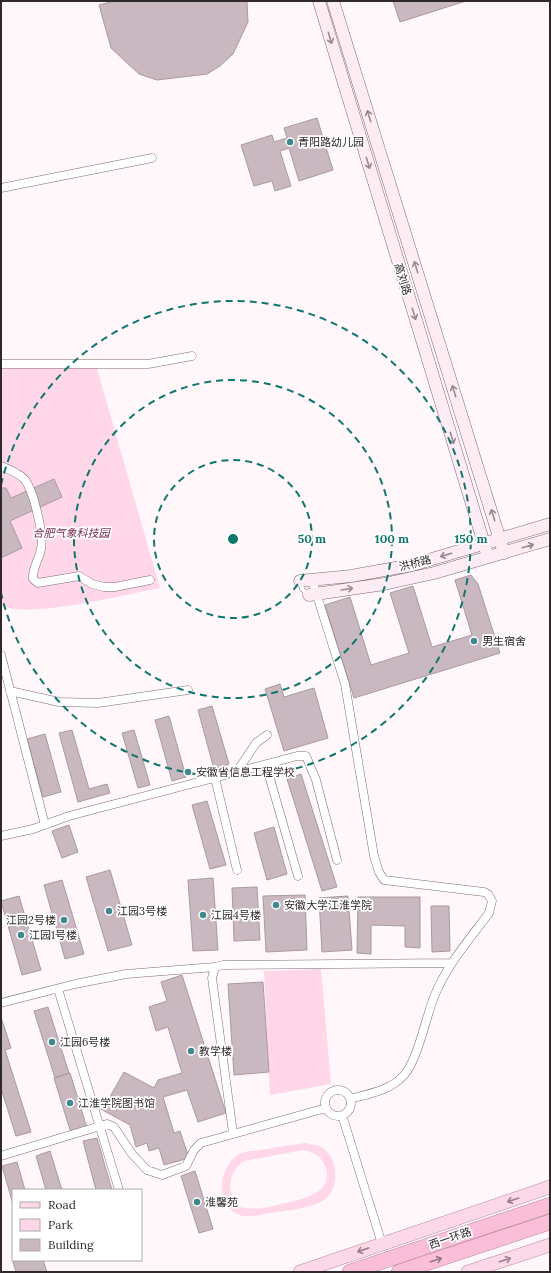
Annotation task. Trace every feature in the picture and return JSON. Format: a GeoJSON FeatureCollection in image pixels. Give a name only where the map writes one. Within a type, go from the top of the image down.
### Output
{"type":"FeatureCollection","features":[{"type":"Feature","properties":{"kind":"highway","name":"西一环路"},"geometry":{"type":"LineString","coordinates":[[350,1272],[550,1205]]}},
{"type":"Feature","properties":{"kind":"highway","name":"西一环路"},"geometry":{"type":"LineString","coordinates":[[399,1272],[550,1222]]}},
{"type":"Feature","properties":{"kind":"main road"},"geometry":{"type":"LineString","coordinates":[[300,1272],[550,1187]]}},
{"type":"Feature","properties":{"kind":"main road"},"geometry":{"type":"LineString","coordinates":[[468,1272],[488,1269],[550,1245]]}},
{"type":"Feature","properties":{"kind":"street","name":"高刘路"},"geometry":{"type":"LineString","coordinates":[[319,1],[488,557]]}},
{"type":"Feature","properties":{"kind":"street","name":"高刘路"},"geometry":{"type":"LineString","coordinates":[[333,1],[504,553]]}},
{"type":"Feature","properties":{"kind":"street"},"geometry":{"type":"LineString","coordinates":[[1,188],[152,158]]}},
{"type":"Feature","properties":{"kind":"street"},"geometry":{"type":"LineString","coordinates":[[1,364],[148,364],[192,356]]}},
{"type":"Feature","properties":{"kind":"street"},"geometry":{"type":"LineString","coordinates":[[1,466],[25,479],[31,491],[41,531],[41,549],[32,573],[33,579],[38,583],[79,576],[92,584],[115,587],[150,580]]}},
{"type":"Feature","properties":{"kind":"street","name":"洪桥路"},"geometry":{"type":"LineString","coordinates":[[306,580],[351,576],[412,565],[550,524]]}},
{"type":"Feature","properties":{"kind":"street","name":"洪桥路"},"geometry":{"type":"LineString","coordinates":[[313,595],[398,581],[434,573],[550,539]]}},
{"type":"Feature","properties":{"kind":"street"},"geometry":{"type":"LineString","coordinates":[[306,580],[313,595],[345,684],[374,856],[379,872],[384,880],[484,892],[488,894],[492,901],[489,913],[452,963],[434,997],[416,1051],[406,1074],[396,1083],[381,1090],[350,1099]]}},
{"type":"Feature","properties":{"kind":"street"},"geometry":{"type":"LineString","coordinates":[[1,655],[45,825]]}},
{"type":"Feature","properties":{"kind":"street"},"geometry":{"type":"LineString","coordinates":[[10,691],[59,702],[98,703],[188,690]]}},
{"type":"Feature","properties":{"kind":"street"},"geometry":{"type":"LineString","coordinates":[[236,773],[256,743],[267,735]]}},
{"type":"Feature","properties":{"kind":"street"},"geometry":{"type":"LineString","coordinates":[[1,836],[45,825],[69,816],[306,756],[316,780],[337,860]]}},
{"type":"Feature","properties":{"kind":"street"},"geometry":{"type":"LineString","coordinates":[[266,765],[298,876]]}},
{"type":"Feature","properties":{"kind":"street"},"geometry":{"type":"LineString","coordinates":[[215,778],[237,870]]}},
{"type":"Feature","properties":{"kind":"street"},"geometry":{"type":"LineString","coordinates":[[1,1003],[58,988],[126,974],[215,967],[452,963]]}},
{"type":"Feature","properties":{"kind":"street"},"geometry":{"type":"LineString","coordinates":[[215,967],[212,978],[233,1133]]}},
{"type":"Feature","properties":{"kind":"street"},"geometry":{"type":"LineString","coordinates":[[58,988],[118,1189]]}},
{"type":"Feature","properties":{"kind":"street"},"geometry":{"type":"LineString","coordinates":[[335,1091],[343,1091],[350,1099],[350,1109],[342,1115],[332,1114],[326,1108],[328,1096],[335,1091]]}},
{"type":"Feature","properties":{"kind":"street"},"geometry":{"type":"LineString","coordinates":[[1,1156],[108,1124],[114,1127],[132,1154],[147,1170],[162,1175],[186,1166],[194,1150],[201,1143],[326,1108]]}},
{"type":"Feature","properties":{"kind":"street"},"geometry":{"type":"LineString","coordinates":[[342,1115],[382,1244]]}},
{"type":"Feature","properties":{"kind":"lane"},"geometry":{"type":"LineString","coordinates":[[306,580],[302,589],[313,595]]}},
{"type":"Feature","properties":{"kind":"green space","name":"合肥气象科技园"},"geometry":{"type":"Polygon","coordinates":[[[1,364],[96,365],[160,588],[102,600],[56,607],[16,609],[1,606],[1,364]]]}},
{"type":"Feature","properties":{"kind":"green space"},"geometry":{"type":"Polygon","coordinates":[[[321,969],[331,1084],[270,1095],[264,971],[321,969]]]}},
{"type":"Feature","properties":{"kind":"green space"},"geometry":{"type":"Polygon","coordinates":[[[305,1143],[323,1148],[332,1159],[335,1181],[330,1194],[325,1199],[305,1207],[254,1216],[240,1215],[230,1209],[222,1192],[222,1183],[224,1173],[234,1158],[246,1152],[305,1143]],[[303,1150],[244,1161],[234,1171],[230,1183],[232,1196],[235,1202],[240,1207],[252,1209],[263,1208],[302,1199],[318,1192],[327,1180],[327,1172],[319,1157],[312,1152],[303,1150]]]}},
{"type":"Feature","properties":{"kind":"building"},"geometry":{"type":"Polygon","coordinates":[[[114,1],[247,1],[248,22],[233,54],[220,66],[207,74],[157,80],[139,74],[111,48],[99,5],[114,1]]]}},
{"type":"Feature","properties":{"kind":"building"},"geometry":{"type":"Polygon","coordinates":[[[393,1],[466,1],[400,22],[393,1]]]}},
{"type":"Feature","properties":{"kind":"building"},"geometry":{"type":"Polygon","coordinates":[[[317,118],[333,170],[299,181],[289,148],[280,151],[291,186],[275,191],[272,181],[254,186],[241,145],[272,135],[274,142],[287,138],[284,128],[317,118]]]}},
{"type":"Feature","properties":{"kind":"building"},"geometry":{"type":"Polygon","coordinates":[[[54,479],[62,497],[10,521],[22,548],[1,558],[1,488],[6,488],[11,498],[54,479]]]}},
{"type":"Feature","properties":{"kind":"building","name":"男生宿舍"},"geometry":{"type":"Polygon","coordinates":[[[471,575],[478,584],[500,653],[354,698],[325,605],[350,597],[371,665],[409,653],[390,593],[413,586],[432,647],[472,635],[455,580],[471,575]]]}},
{"type":"Feature","properties":{"kind":"building"},"geometry":{"type":"Polygon","coordinates":[[[280,684],[284,697],[314,688],[328,738],[284,751],[265,689],[280,684]]]}},
{"type":"Feature","properties":{"kind":"building"},"geometry":{"type":"Polygon","coordinates":[[[212,706],[229,764],[214,769],[198,710],[212,706]]]}},
{"type":"Feature","properties":{"kind":"building"},"geometry":{"type":"Polygon","coordinates":[[[169,716],[186,777],[172,781],[155,720],[169,716]]]}},
{"type":"Feature","properties":{"kind":"building"},"geometry":{"type":"Polygon","coordinates":[[[72,730],[89,789],[107,784],[110,793],[78,802],[59,733],[72,730]]]}},
{"type":"Feature","properties":{"kind":"building"},"geometry":{"type":"Polygon","coordinates":[[[134,730],[150,785],[138,788],[122,733],[134,730]]]}},
{"type":"Feature","properties":{"kind":"building"},"geometry":{"type":"Polygon","coordinates":[[[45,734],[61,792],[43,797],[27,739],[45,734]]]}},
{"type":"Feature","properties":{"kind":"building"},"geometry":{"type":"Polygon","coordinates":[[[301,774],[337,887],[322,891],[287,779],[301,774]]]}},
{"type":"Feature","properties":{"kind":"building"},"geometry":{"type":"Polygon","coordinates":[[[207,801],[226,865],[210,869],[192,805],[207,801]]]}},
{"type":"Feature","properties":{"kind":"building"},"geometry":{"type":"Polygon","coordinates":[[[69,825],[78,852],[62,858],[52,831],[69,825]]]}},
{"type":"Feature","properties":{"kind":"building"},"geometry":{"type":"Polygon","coordinates":[[[274,827],[287,874],[267,880],[254,833],[274,827]]]}},
{"type":"Feature","properties":{"kind":"building","name":"江园3号楼"},"geometry":{"type":"Polygon","coordinates":[[[110,870],[132,945],[108,951],[86,877],[110,870]]]}},
{"type":"Feature","properties":{"kind":"building","name":"江园4号楼"},"geometry":{"type":"Polygon","coordinates":[[[213,878],[218,950],[193,951],[188,880],[213,878]]]}},
{"type":"Feature","properties":{"kind":"building","name":"江园2号楼"},"geometry":{"type":"Polygon","coordinates":[[[62,880],[84,954],[65,959],[44,885],[62,880]]]}},
{"type":"Feature","properties":{"kind":"building"},"geometry":{"type":"Polygon","coordinates":[[[257,887],[260,940],[234,941],[232,888],[257,887]]]}},
{"type":"Feature","properties":{"kind":"building"},"geometry":{"type":"Polygon","coordinates":[[[305,895],[307,950],[266,952],[263,896],[305,895]]]}},
{"type":"Feature","properties":{"kind":"building","name":"江园1号楼"},"geometry":{"type":"Polygon","coordinates":[[[19,896],[41,970],[22,975],[1,901],[19,896]]]}},
{"type":"Feature","properties":{"kind":"building"},"geometry":{"type":"Polygon","coordinates":[[[348,896],[352,950],[322,952],[319,898],[348,896]]]}},
{"type":"Feature","properties":{"kind":"building"},"geometry":{"type":"Polygon","coordinates":[[[358,897],[420,897],[420,948],[405,947],[405,926],[371,925],[371,954],[357,953],[358,897]]]}},
{"type":"Feature","properties":{"kind":"building"},"geometry":{"type":"Polygon","coordinates":[[[431,906],[449,906],[450,951],[432,952],[431,906]]]}},
{"type":"Feature","properties":{"kind":"building","name":"教学楼"},"geometry":{"type":"Polygon","coordinates":[[[182,975],[226,1113],[198,1122],[187,1090],[163,1097],[174,1133],[180,1131],[189,1158],[164,1165],[159,1148],[149,1151],[147,1143],[136,1147],[130,1125],[97,1107],[101,1099],[107,1102],[124,1072],[154,1088],[158,1080],[182,1073],[168,1027],[156,1031],[149,1007],[167,1001],[161,982],[182,975]]]}},
{"type":"Feature","properties":{"kind":"building"},"geometry":{"type":"Polygon","coordinates":[[[263,982],[269,1072],[234,1075],[228,984],[263,982]]]}},
{"type":"Feature","properties":{"kind":"building","name":"江园6号楼"},"geometry":{"type":"Polygon","coordinates":[[[48,1007],[69,1073],[55,1078],[34,1011],[48,1007]]]}},
{"type":"Feature","properties":{"kind":"building"},"geometry":{"type":"Polygon","coordinates":[[[1,1017],[11,1048],[5,1050],[31,1132],[16,1136],[1,1088],[1,1017]]]}},
{"type":"Feature","properties":{"kind":"building","name":"江淮学院图书馆"},"geometry":{"type":"Polygon","coordinates":[[[70,1073],[87,1128],[71,1133],[54,1078],[70,1073]]]}},
{"type":"Feature","properties":{"kind":"building"},"geometry":{"type":"Polygon","coordinates":[[[97,1138],[112,1189],[96,1189],[83,1141],[97,1138]]]}},
{"type":"Feature","properties":{"kind":"building"},"geometry":{"type":"Polygon","coordinates":[[[50,1151],[62,1189],[46,1189],[36,1156],[50,1151]]]}},
{"type":"Feature","properties":{"kind":"building"},"geometry":{"type":"Polygon","coordinates":[[[17,1162],[25,1189],[12,1189],[12,1201],[2,1166],[17,1162]]]}},
{"type":"Feature","properties":{"kind":"building","name":"淮馨苑"},"geometry":{"type":"Polygon","coordinates":[[[195,1171],[213,1229],[199,1233],[181,1176],[195,1171]]]}},
{"type":"Feature","properties":{"kind":"building"},"geometry":{"type":"Polygon","coordinates":[[[43,1261],[47,1272],[16,1272],[13,1262],[43,1261]]]}},
{"type":"Feature","properties":{"kind":"place","name":"青阳路幼儿园"},"geometry":{"type":"Point","coordinates":[290,142]}},
{"type":"Feature","properties":{"kind":"place","name":"男生宿舍"},"geometry":{"type":"Point","coordinates":[474,641]}},
{"type":"Feature","properties":{"kind":"place","name":"安徽省信息工程学校"},"geometry":{"type":"Point","coordinates":[188,772]}},
{"type":"Feature","properties":{"kind":"place","name":"安徽大学江淮学院"},"geometry":{"type":"Point","coordinates":[276,905]}},
{"type":"Feature","properties":{"kind":"place","name":"江园3号楼"},"geometry":{"type":"Point","coordinates":[109,911]}},
{"type":"Feature","properties":{"kind":"place","name":"江园4号楼"},"geometry":{"type":"Point","coordinates":[203,915]}},
{"type":"Feature","properties":{"kind":"place","name":"江园2号楼"},"geometry":{"type":"Point","coordinates":[64,920]}},
{"type":"Feature","properties":{"kind":"place","name":"江园1号楼"},"geometry":{"type":"Point","coordinates":[21,935]}},
{"type":"Feature","properties":{"kind":"place","name":"江园6号楼"},"geometry":{"type":"Point","coordinates":[52,1042]}},
{"type":"Feature","properties":{"kind":"place","name":"教学楼"},"geometry":{"type":"Point","coordinates":[191,1051]}},
{"type":"Feature","properties":{"kind":"place","name":"江淮学院图书馆"},"geometry":{"type":"Point","coordinates":[70,1103]}},
{"type":"Feature","properties":{"kind":"place","name":"淮馨苑"},"geometry":{"type":"Point","coordinates":[197,1202]}}]}
